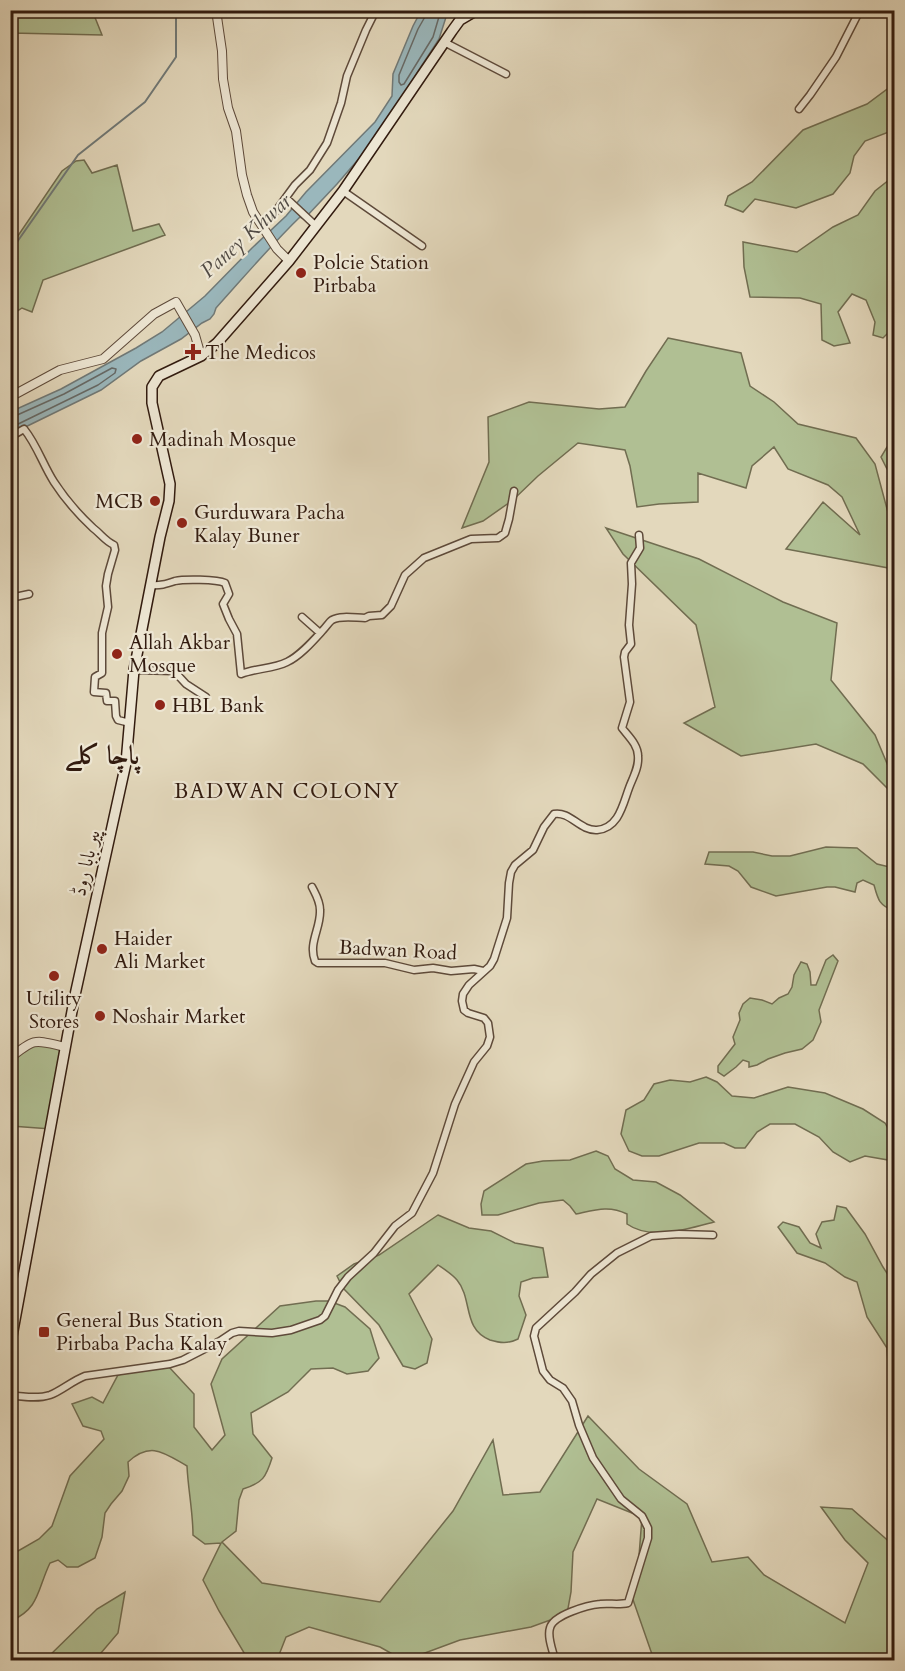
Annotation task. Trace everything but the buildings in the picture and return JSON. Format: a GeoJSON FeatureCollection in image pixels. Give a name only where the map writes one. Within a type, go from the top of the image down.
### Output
{"type":"FeatureCollection","features":[{"type":"Feature","properties":{"kind":"main road"},"geometry":{"type":"LineString","coordinates":[[201,356],[218,343],[289,261],[343,191],[460,20],[477,10]]}},
{"type":"Feature","properties":{"kind":"main road","name":"پیر بابا روڈ"},"geometry":{"type":"LineString","coordinates":[[10,1347],[75,995],[126,764],[134,670],[169,501],[170,484],[152,403],[152,387],[159,376],[201,356]]}},
{"type":"Feature","properties":{"kind":"street"},"geometry":{"type":"LineString","coordinates":[[216,10],[222,51],[223,79],[228,108],[236,131],[247,195],[253,212],[289,261]]}},
{"type":"Feature","properties":{"kind":"street"},"geometry":{"type":"LineString","coordinates":[[263,227],[295,185],[310,170],[327,143],[341,103],[347,76],[376,10]]}},
{"type":"Feature","properties":{"kind":"street"},"geometry":{"type":"LineString","coordinates":[[799,109],[836,57],[860,10]]}},
{"type":"Feature","properties":{"kind":"street"},"geometry":{"type":"LineString","coordinates":[[444,42],[506,74]]}},
{"type":"Feature","properties":{"kind":"street"},"geometry":{"type":"LineString","coordinates":[[343,191],[422,246]]}},
{"type":"Feature","properties":{"kind":"street"},"geometry":{"type":"LineString","coordinates":[[286,198],[316,226]]}},
{"type":"Feature","properties":{"kind":"street"},"geometry":{"type":"LineString","coordinates":[[10,397],[60,370],[103,359],[154,314],[176,302],[195,335],[201,356]]}},
{"type":"Feature","properties":{"kind":"street"},"geometry":{"type":"LineString","coordinates":[[10,437],[24,429],[30,436],[54,483],[76,513],[105,541],[114,545],[115,550],[106,586],[108,607],[102,633],[102,673],[95,676],[94,692],[106,693],[107,701],[115,701],[118,720],[130,723]]}},
{"type":"Feature","properties":{"kind":"street"},"geometry":{"type":"LineString","coordinates":[[150,585],[163,585],[176,581],[216,580],[225,583],[229,594],[224,604],[237,634],[242,674],[287,662],[299,654],[331,620],[382,615],[391,606],[405,575],[424,558],[471,539],[498,538],[505,533],[514,491]]}},
{"type":"Feature","properties":{"kind":"street"},"geometry":{"type":"LineString","coordinates":[[10,1395],[42,1396],[52,1394],[73,1380],[85,1376],[170,1364],[183,1360],[239,1331],[272,1333],[309,1325],[325,1316],[338,1290],[348,1278],[374,1253],[395,1226],[412,1214],[433,1173],[455,1104],[474,1062],[487,1046],[490,1037],[488,1023],[484,1018],[464,1010],[462,1001],[463,994],[469,985],[490,966],[494,959],[505,927],[511,872],[515,865],[533,849],[544,826],[554,814],[564,815],[584,828],[596,830],[605,828],[613,822],[619,814],[638,766],[637,747],[622,728],[630,702],[624,657],[631,644],[629,625],[631,563],[640,548],[639,535]]}},
{"type":"Feature","properties":{"kind":"street"},"geometry":{"type":"LineString","coordinates":[[10,595],[15,597],[29,594]]}},
{"type":"Feature","properties":{"kind":"street"},"geometry":{"type":"LineString","coordinates":[[303,616],[320,633]]}},
{"type":"Feature","properties":{"kind":"street"},"geometry":{"type":"LineString","coordinates":[[134,670],[174,671],[186,684],[206,698]]}},
{"type":"Feature","properties":{"kind":"street","name":"Badwan Road"},"geometry":{"type":"LineString","coordinates":[[312,887],[318,899],[320,911],[312,947],[313,956],[318,963],[385,963],[414,970],[474,969],[483,972]]}},
{"type":"Feature","properties":{"kind":"street"},"geometry":{"type":"LineString","coordinates":[[10,1058],[34,1041],[66,1047]]}},
{"type":"Feature","properties":{"kind":"street"},"geometry":{"type":"LineString","coordinates":[[555,1660],[549,1632],[556,1618],[599,1604],[628,1603],[648,1538],[648,1528],[642,1516],[621,1499],[592,1458],[572,1401],[562,1388],[550,1380],[543,1371],[534,1336],[536,1328],[591,1274],[617,1253],[651,1236],[713,1235]]}},
{"type":"Feature","properties":{"kind":"green space"},"geometry":{"type":"Polygon","coordinates":[[[92,10],[102,35],[11,33],[11,11],[92,10]]]}},
{"type":"Feature","properties":{"kind":"green space"},"geometry":{"type":"Polygon","coordinates":[[[894,84],[894,130],[865,141],[854,156],[850,173],[833,194],[796,208],[755,199],[743,212],[725,205],[728,196],[752,182],[803,130],[867,104],[894,84]]]}},
{"type":"Feature","properties":{"kind":"green space"},"geometry":{"type":"Polygon","coordinates":[[[84,160],[92,173],[117,165],[133,231],[159,224],[165,235],[43,280],[32,312],[22,308],[16,312],[11,330],[11,246],[62,171],[76,161],[84,160]]]}},
{"type":"Feature","properties":{"kind":"green space"},"geometry":{"type":"Polygon","coordinates":[[[894,176],[892,221],[894,222],[894,327],[883,338],[873,335],[875,322],[866,300],[852,294],[838,312],[850,343],[834,346],[822,340],[821,304],[800,298],[750,297],[744,267],[743,242],[797,252],[833,227],[858,215],[875,191],[894,176]]]}},
{"type":"Feature","properties":{"kind":"green space"},"geometry":{"type":"Polygon","coordinates":[[[668,338],[741,353],[750,386],[774,402],[798,424],[856,438],[875,464],[894,535],[894,569],[786,549],[823,502],[860,535],[842,497],[828,485],[788,469],[774,447],[752,466],[746,488],[698,473],[698,502],[637,507],[625,450],[578,443],[513,500],[483,521],[462,528],[489,462],[488,417],[529,402],[599,409],[625,407],[668,338]]]}},
{"type":"Feature","properties":{"kind":"green space"},"geometry":{"type":"Polygon","coordinates":[[[887,447],[894,447],[894,474],[887,469],[881,457],[887,447]]]}},
{"type":"Feature","properties":{"kind":"green space"},"geometry":{"type":"Polygon","coordinates":[[[606,528],[699,559],[783,602],[837,623],[831,680],[875,735],[894,780],[894,795],[863,764],[816,744],[741,756],[684,723],[715,707],[696,625],[623,554],[606,528]]]}},
{"type":"Feature","properties":{"kind":"green space"},"geometry":{"type":"Polygon","coordinates":[[[826,847],[857,848],[877,864],[894,868],[894,911],[885,907],[880,901],[874,885],[863,880],[857,883],[855,892],[827,887],[776,896],[751,887],[738,871],[729,866],[705,864],[709,852],[753,852],[772,856],[790,856],[826,847]]]}},
{"type":"Feature","properties":{"kind":"green space"},"geometry":{"type":"Polygon","coordinates":[[[833,955],[838,961],[819,1010],[821,1022],[813,1040],[802,1049],[768,1059],[757,1065],[749,1067],[749,1062],[743,1060],[724,1076],[718,1072],[718,1066],[735,1044],[733,1037],[743,1004],[750,998],[772,1004],[788,994],[801,962],[807,964],[811,985],[816,985],[826,960],[833,955]]]}},
{"type":"Feature","properties":{"kind":"green space"},"geometry":{"type":"Polygon","coordinates":[[[34,1041],[65,1047],[51,1129],[11,1126],[11,1058],[34,1041]]]}},
{"type":"Feature","properties":{"kind":"green space"},"geometry":{"type":"Polygon","coordinates":[[[706,1077],[717,1082],[732,1096],[754,1098],[788,1087],[825,1093],[863,1109],[885,1123],[894,1139],[894,1161],[865,1156],[850,1162],[833,1152],[819,1137],[795,1124],[770,1124],[757,1132],[745,1148],[735,1148],[724,1143],[699,1143],[659,1156],[642,1156],[629,1151],[621,1134],[626,1110],[644,1100],[654,1084],[670,1080],[690,1082],[706,1077]]]}},
{"type":"Feature","properties":{"kind":"green space"},"geometry":{"type":"Polygon","coordinates":[[[596,1151],[608,1156],[615,1169],[633,1180],[656,1182],[680,1195],[714,1222],[670,1232],[647,1232],[627,1224],[627,1214],[620,1211],[602,1209],[576,1214],[563,1200],[539,1203],[498,1215],[482,1215],[481,1204],[484,1191],[526,1164],[570,1160],[596,1151]]]}},
{"type":"Feature","properties":{"kind":"green space"},"geometry":{"type":"Polygon","coordinates":[[[837,1206],[846,1208],[865,1234],[894,1284],[894,1461],[887,1348],[867,1317],[857,1282],[845,1277],[825,1263],[797,1253],[778,1227],[783,1222],[799,1227],[810,1243],[821,1248],[816,1234],[822,1222],[834,1220],[837,1206]]]}},
{"type":"Feature","properties":{"kind":"green space"},"geometry":{"type":"Polygon","coordinates":[[[438,1215],[469,1228],[491,1231],[515,1243],[543,1248],[548,1277],[521,1282],[519,1296],[526,1315],[518,1339],[501,1342],[490,1340],[475,1329],[462,1288],[453,1276],[438,1265],[409,1294],[432,1339],[427,1363],[415,1369],[403,1366],[379,1325],[343,1288],[337,1276],[354,1264],[379,1255],[438,1215]]]}},
{"type":"Feature","properties":{"kind":"green space"},"geometry":{"type":"Polygon","coordinates":[[[329,1301],[345,1307],[370,1329],[379,1358],[368,1371],[347,1374],[333,1368],[311,1369],[288,1392],[251,1413],[253,1434],[272,1458],[263,1478],[243,1489],[239,1500],[236,1531],[222,1542],[262,1583],[380,1602],[453,1511],[493,1440],[503,1495],[540,1492],[588,1416],[639,1469],[687,1504],[712,1562],[748,1557],[764,1575],[845,1623],[868,1563],[845,1540],[821,1507],[852,1509],[893,1545],[894,1515],[894,1660],[654,1660],[631,1594],[638,1569],[642,1517],[597,1499],[573,1552],[571,1592],[567,1614],[531,1627],[460,1640],[406,1660],[380,1647],[309,1627],[286,1637],[277,1660],[244,1660],[246,1656],[203,1580],[221,1543],[205,1544],[193,1535],[187,1466],[158,1451],[144,1452],[128,1462],[129,1476],[122,1491],[105,1513],[102,1537],[95,1558],[78,1567],[67,1567],[58,1560],[50,1563],[33,1604],[11,1621],[11,1555],[39,1539],[52,1526],[70,1476],[104,1439],[101,1431],[83,1426],[72,1404],[92,1397],[103,1403],[118,1375],[148,1366],[169,1367],[194,1394],[194,1427],[212,1450],[225,1435],[211,1384],[222,1359],[280,1306],[329,1301]]]}},
{"type":"Feature","properties":{"kind":"green space"},"geometry":{"type":"Polygon","coordinates":[[[125,1592],[118,1633],[95,1660],[45,1660],[97,1609],[125,1592]]]}},
{"type":"Feature","properties":{"kind":"water"},"geometry":{"type":"Polygon","coordinates":[[[421,11],[448,11],[439,39],[381,133],[304,219],[300,217],[268,250],[216,308],[210,319],[181,339],[141,361],[101,390],[11,434],[10,412],[61,389],[162,332],[205,296],[286,216],[306,192],[375,122],[392,96],[393,74],[421,11]]]}},
{"type":"Feature","properties":{"kind":"waterway"},"geometry":{"type":"LineString","coordinates":[[10,252],[78,155],[145,102],[176,57],[176,17],[173,10]]}},
{"type":"Feature","properties":{"kind":"place","name":"Polcie Station Pirbaba"},"geometry":{"type":"Point","coordinates":[301,273]}},
{"type":"Feature","properties":{"kind":"place","name":"The Medicos"},"geometry":{"type":"Point","coordinates":[193,352]}},
{"type":"Feature","properties":{"kind":"place","name":"Madinah Mosque"},"geometry":{"type":"Point","coordinates":[137,439]}},
{"type":"Feature","properties":{"kind":"place","name":"MCB"},"geometry":{"type":"Point","coordinates":[155,501]}},
{"type":"Feature","properties":{"kind":"place","name":"Gurduwara Pacha Kalay Buner"},"geometry":{"type":"Point","coordinates":[182,523]}},
{"type":"Feature","properties":{"kind":"place","name":"Allah Akbar Mosque"},"geometry":{"type":"Point","coordinates":[117,654]}},
{"type":"Feature","properties":{"kind":"place","name":"HBL Bank"},"geometry":{"type":"Point","coordinates":[160,705]}},
{"type":"Feature","properties":{"kind":"place","name":"Haider Ali Market"},"geometry":{"type":"Point","coordinates":[102,949]}},
{"type":"Feature","properties":{"kind":"place","name":"Utility Stores"},"geometry":{"type":"Point","coordinates":[54,976]}},
{"type":"Feature","properties":{"kind":"place","name":"Noshair Market"},"geometry":{"type":"Point","coordinates":[100,1016]}},
{"type":"Feature","properties":{"kind":"place","name":"General Bus Station Pirbaba Pacha Kalay"},"geometry":{"type":"Point","coordinates":[44,1332]}},
{"type":"Feature","properties":{"kind":"district","name":"پاچا کلے"},"geometry":{"type":"Point","coordinates":[102,755]}},
{"type":"Feature","properties":{"kind":"district","name":"BADWAN COLONY"},"geometry":{"type":"Point","coordinates":[287,791]}},
{"type":"Feature","properties":{"kind":"water label","name":"Paney Khwar"},"geometry":{"type":"Point","coordinates":[246,236]}}]}
